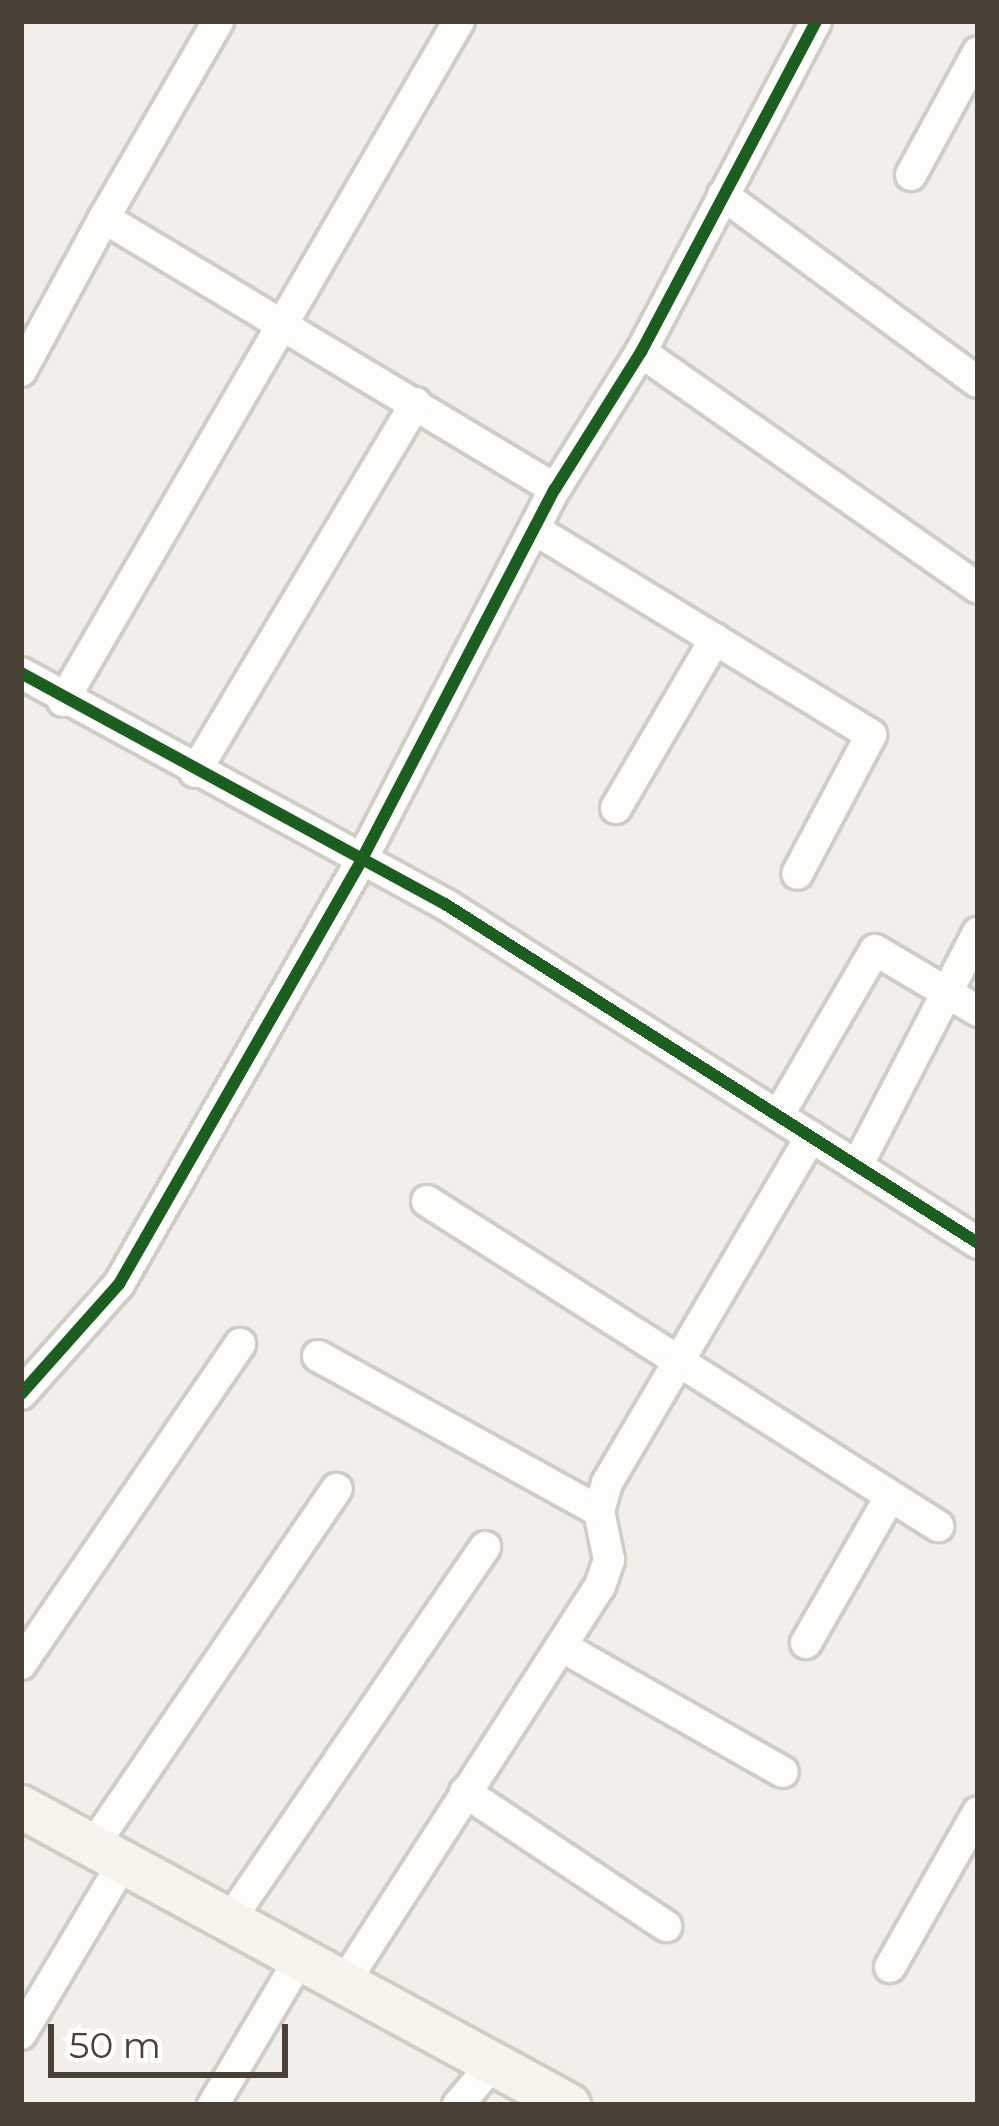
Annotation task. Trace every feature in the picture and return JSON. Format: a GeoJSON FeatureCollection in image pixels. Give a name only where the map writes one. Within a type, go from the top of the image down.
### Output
{"type":"FeatureCollection","features":[{"type":"Feature","properties":{"kind":"street"},"geometry":{"type":"LineString","coordinates":[[21,371],[218,21]]}},
{"type":"Feature","properties":{"kind":"street"},"geometry":{"type":"LineString","coordinates":[[62,701],[458,21]]}},
{"type":"Feature","properties":{"kind":"street"},"geometry":{"type":"LineString","coordinates":[[21,1394],[119,1284],[362,859],[555,489],[641,352],[816,21]]}},
{"type":"Feature","properties":{"kind":"street"},"geometry":{"type":"LineString","coordinates":[[911,175],[978,52]]}},
{"type":"Feature","properties":{"kind":"street"},"geometry":{"type":"LineString","coordinates":[[723,195],[978,382]]}},
{"type":"Feature","properties":{"kind":"street"},"geometry":{"type":"LineString","coordinates":[[104,218],[555,489]]}},
{"type":"Feature","properties":{"kind":"street"},"geometry":{"type":"LineString","coordinates":[[641,352],[978,588]]}},
{"type":"Feature","properties":{"kind":"street"},"geometry":{"type":"LineString","coordinates":[[195,772],[416,404]]}},
{"type":"Feature","properties":{"kind":"street"},"geometry":{"type":"LineString","coordinates":[[534,529],[871,735],[797,874]]}},
{"type":"Feature","properties":{"kind":"street"},"geometry":{"type":"LineString","coordinates":[[616,808],[716,639]]}},
{"type":"Feature","properties":{"kind":"street"},"geometry":{"type":"LineString","coordinates":[[21,673],[62,701],[446,904],[978,1243]]}},
{"type":"Feature","properties":{"kind":"street"},"geometry":{"type":"LineString","coordinates":[[857,1166],[978,933]]}},
{"type":"Feature","properties":{"kind":"street"},"geometry":{"type":"LineString","coordinates":[[778,1116],[875,950],[978,1011]]}},
{"type":"Feature","properties":{"kind":"street"},"geometry":{"type":"LineString","coordinates":[[342,1986],[606,1574],[599,1511],[676,1359],[811,1137]]}},
{"type":"Feature","properties":{"kind":"street"},"geometry":{"type":"LineString","coordinates":[[427,1201],[938,1526]]}},
{"type":"Feature","properties":{"kind":"street"},"geometry":{"type":"LineString","coordinates":[[21,1664],[240,1344]]}},
{"type":"Feature","properties":{"kind":"street"},"geometry":{"type":"LineString","coordinates":[[318,1356],[599,1511]]}},
{"type":"Feature","properties":{"kind":"street"},"geometry":{"type":"LineString","coordinates":[[21,2034],[106,1858],[337,1489]]}},
{"type":"Feature","properties":{"kind":"street"},"geometry":{"type":"LineString","coordinates":[[806,1643],[890,1497]]}},
{"type":"Feature","properties":{"kind":"street"},"geometry":{"type":"LineString","coordinates":[[227,1924],[485,1547]]}},
{"type":"Feature","properties":{"kind":"street"},"geometry":{"type":"LineString","coordinates":[[561,1646],[783,1772]]}},
{"type":"Feature","properties":{"kind":"street"},"geometry":{"type":"LineString","coordinates":[[465,1792],[666,1926]]}},
{"type":"Feature","properties":{"kind":"street"},"geometry":{"type":"LineString","coordinates":[[21,1807],[227,1924],[568,2105]]}},
{"type":"Feature","properties":{"kind":"street"},"geometry":{"type":"LineString","coordinates":[[890,1967],[978,1812]]}},
{"type":"Feature","properties":{"kind":"street"},"geometry":{"type":"LineString","coordinates":[[213,2105],[298,1962]]}},
{"type":"Feature","properties":{"kind":"street"},"geometry":{"type":"LineString","coordinates":[[458,2105],[491,2066]]}},
{"type":"Feature","properties":{"kind":"cycle path"},"geometry":{"type":"LineString","coordinates":[[21,1394],[119,1284],[362,859],[555,489],[641,352],[816,21]]}},
{"type":"Feature","properties":{"kind":"cycle path"},"geometry":{"type":"LineString","coordinates":[[21,673],[445,904],[978,1243]]}}]}
